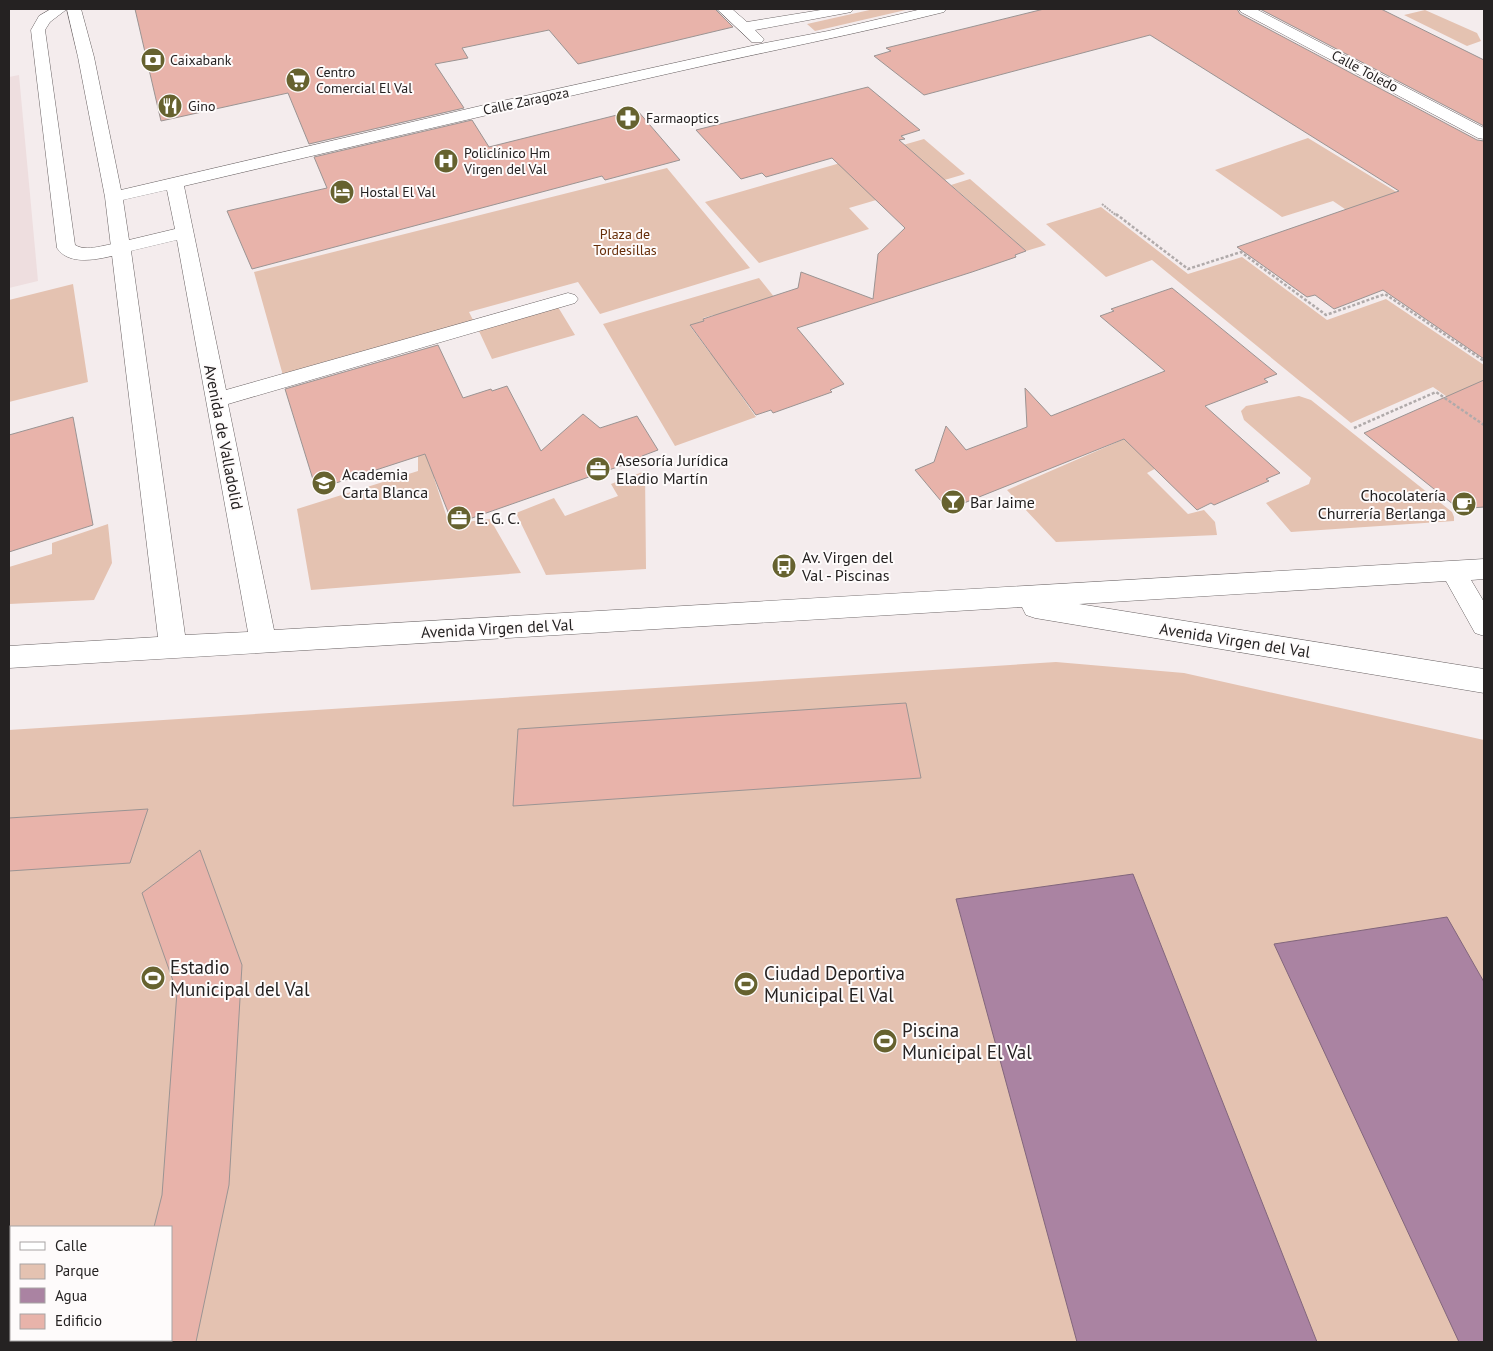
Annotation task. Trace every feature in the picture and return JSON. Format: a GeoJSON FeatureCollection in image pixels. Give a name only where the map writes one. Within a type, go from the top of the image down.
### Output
{"type":"FeatureCollection","features":[{"type":"Feature","properties":{"kind":"street"},"geometry":{"type":"LineString","coordinates":[[60,9],[44,19],[38,30],[66,248],[78,255],[121,248],[185,232]]}},
{"type":"Feature","properties":{"kind":"street"},"geometry":{"type":"LineString","coordinates":[[74,9],[86,57],[114,197],[172,648]]}},
{"type":"Feature","properties":{"kind":"street"},"geometry":{"type":"LineString","coordinates":[[724,9],[765,47]]}},
{"type":"Feature","properties":{"kind":"street"},"geometry":{"type":"LineString","coordinates":[[744,27],[808,13],[846,9]]}},
{"type":"Feature","properties":{"kind":"street","name":"Calle Zaragoza"},"geometry":{"type":"LineString","coordinates":[[114,197],[493,108],[939,9]]}},
{"type":"Feature","properties":{"kind":"street","name":"Calle Toledo"},"geometry":{"type":"LineString","coordinates":[[1246,9],[1484,134]]}},
{"type":"Feature","properties":{"kind":"street","name":"Avenida de Valladolid"},"geometry":{"type":"LineString","coordinates":[[175,183],[263,642]]}},
{"type":"Feature","properties":{"kind":"street"},"geometry":{"type":"LineString","coordinates":[[217,400],[568,299]]}},
{"type":"Feature","properties":{"kind":"street","name":"Avenida Virgen del Val"},"geometry":{"type":"LineString","coordinates":[[9,658],[1484,569]]}},
{"type":"Feature","properties":{"kind":"street"},"geometry":{"type":"LineString","coordinates":[[1453,570],[1484,625]]}},
{"type":"Feature","properties":{"kind":"street","name":"Avenida Virgen del Val"},"geometry":{"type":"LineString","coordinates":[[986,599],[1484,681]]}},
{"type":"Feature","properties":{"kind":"path"},"geometry":{"type":"LineString","coordinates":[[1102,204],[1188,269],[1241,252],[1326,315],[1385,294],[1484,361]]}},
{"type":"Feature","properties":{"kind":"path"},"geometry":{"type":"LineString","coordinates":[[1354,428],[1436,392],[1484,425]]}},
{"type":"Feature","properties":{"kind":"shaded area"},"geometry":{"type":"Polygon","coordinates":[[[19,75],[38,281],[9,288],[9,77],[19,75]]]}},
{"type":"Feature","properties":{"kind":"green space"},"geometry":{"type":"Polygon","coordinates":[[[874,9],[910,9],[815,31],[807,24],[874,9]]]}},
{"type":"Feature","properties":{"kind":"green space"},"geometry":{"type":"Polygon","coordinates":[[[1425,10],[1477,33],[1481,41],[1467,46],[1404,15],[1425,10]]]}},
{"type":"Feature","properties":{"kind":"green space"},"geometry":{"type":"Polygon","coordinates":[[[1308,138],[1449,224],[1484,212],[1484,250],[1475,244],[1424,262],[1333,201],[1282,217],[1215,170],[1308,138]]]}},
{"type":"Feature","properties":{"kind":"green space"},"geometry":{"type":"Polygon","coordinates":[[[924,139],[965,174],[849,208],[869,229],[759,263],[705,202],[924,139]]]}},
{"type":"Feature","properties":{"kind":"green space","name":"Plaza de Tordesillas"},"geometry":{"type":"Polygon","coordinates":[[[667,168],[750,268],[600,314],[578,282],[469,312],[474,322],[284,379],[254,272],[667,168]]]}},
{"type":"Feature","properties":{"kind":"green space"},"geometry":{"type":"Polygon","coordinates":[[[970,179],[1046,245],[1026,251],[1000,228],[969,238],[974,205],[951,185],[970,179]]]}},
{"type":"Feature","properties":{"kind":"green space"},"geometry":{"type":"Polygon","coordinates":[[[1101,207],[1188,274],[1242,257],[1327,320],[1386,299],[1484,365],[1484,420],[1482,421],[1433,387],[1351,423],[1152,260],[1106,277],[1046,224],[1101,207]]]}},
{"type":"Feature","properties":{"kind":"green space"},"geometry":{"type":"Polygon","coordinates":[[[759,278],[775,298],[715,317],[714,315],[703,318],[704,321],[690,326],[710,353],[714,352],[736,383],[733,384],[756,417],[675,446],[603,324],[759,278]]]}},
{"type":"Feature","properties":{"kind":"green space"},"geometry":{"type":"Polygon","coordinates":[[[73,284],[88,382],[9,402],[9,300],[73,284]]]}},
{"type":"Feature","properties":{"kind":"green space"},"geometry":{"type":"Polygon","coordinates":[[[558,307],[575,335],[492,359],[478,329],[558,307]]]}},
{"type":"Feature","properties":{"kind":"green space"},"geometry":{"type":"Polygon","coordinates":[[[1299,396],[1311,400],[1452,512],[1454,521],[1291,532],[1266,503],[1309,484],[1311,478],[1244,420],[1241,411],[1246,406],[1299,396]]]}},
{"type":"Feature","properties":{"kind":"green space"},"geometry":{"type":"Polygon","coordinates":[[[1145,430],[1174,459],[1147,473],[1188,514],[1204,510],[1215,522],[1217,535],[1056,542],[1007,490],[1145,430]]]}},
{"type":"Feature","properties":{"kind":"green space"},"geometry":{"type":"Polygon","coordinates":[[[457,442],[468,466],[434,478],[449,524],[490,519],[521,573],[311,590],[297,509],[418,471],[418,455],[457,442]]]}},
{"type":"Feature","properties":{"kind":"green space"},"geometry":{"type":"Polygon","coordinates":[[[645,471],[646,569],[546,575],[516,513],[554,498],[565,516],[618,496],[611,484],[645,471]]]}},
{"type":"Feature","properties":{"kind":"green space"},"geometry":{"type":"Polygon","coordinates":[[[108,524],[112,563],[94,600],[9,604],[9,567],[52,554],[52,543],[108,524]]]}},
{"type":"Feature","properties":{"kind":"green space","name":"Ciudad Deportiva Municipal El Val"},"geometry":{"type":"Polygon","coordinates":[[[1056,662],[1184,673],[1484,740],[1484,1342],[9,1342],[9,730],[1056,662]]]}},
{"type":"Feature","properties":{"kind":"water"},"geometry":{"type":"Polygon","coordinates":[[[1133,874],[1317,1342],[1077,1342],[956,899],[1133,874]]]}},
{"type":"Feature","properties":{"kind":"water"},"geometry":{"type":"Polygon","coordinates":[[[1447,917],[1484,982],[1484,1342],[1459,1342],[1274,944],[1447,917]]]}},
{"type":"Feature","properties":{"kind":"building","name":"Centro Comercial El Val"},"geometry":{"type":"Polygon","coordinates":[[[135,9],[715,9],[733,27],[578,64],[549,30],[462,48],[468,58],[435,64],[464,108],[309,144],[288,93],[161,121],[135,9]]]}},
{"type":"Feature","properties":{"kind":"building"},"geometry":{"type":"Polygon","coordinates":[[[1044,9],[1237,9],[1240,14],[1477,140],[1484,141],[1484,359],[1383,290],[1334,309],[1315,295],[1307,297],[1237,247],[1399,191],[1150,35],[924,95],[874,56],[891,51],[886,48],[1044,9]]]}},
{"type":"Feature","properties":{"kind":"building"},"geometry":{"type":"Polygon","coordinates":[[[1260,9],[1381,9],[1484,60],[1484,126],[1260,9]]]}},
{"type":"Feature","properties":{"kind":"building"},"geometry":{"type":"Polygon","coordinates":[[[868,87],[920,130],[901,136],[905,139],[899,140],[1026,251],[1015,255],[1016,257],[972,272],[797,328],[844,384],[830,390],[832,392],[773,413],[771,410],[756,415],[690,325],[798,288],[801,272],[873,299],[878,254],[905,228],[832,158],[766,177],[762,173],[741,179],[696,130],[868,87]]]}},
{"type":"Feature","properties":{"kind":"building"},"geometry":{"type":"Polygon","coordinates":[[[637,110],[680,160],[605,180],[602,176],[252,269],[227,211],[327,188],[314,157],[472,120],[489,147],[637,110]]]}},
{"type":"Feature","properties":{"kind":"building"},"geometry":{"type":"Polygon","coordinates":[[[1172,288],[1277,374],[1264,379],[1268,382],[1205,406],[1280,473],[1266,479],[1269,481],[1214,505],[1211,503],[1197,510],[1124,439],[964,503],[961,500],[946,507],[915,470],[934,462],[946,426],[966,450],[1027,427],[1025,388],[1051,416],[1165,371],[1100,316],[1114,311],[1111,309],[1172,288]]]}},
{"type":"Feature","properties":{"kind":"building"},"geometry":{"type":"Polygon","coordinates":[[[438,345],[463,398],[507,386],[541,451],[583,414],[600,428],[637,416],[658,450],[642,456],[643,458],[472,518],[463,520],[463,518],[452,522],[425,454],[336,483],[335,480],[315,486],[285,389],[438,345]]]}},
{"type":"Feature","properties":{"kind":"building"},"geometry":{"type":"Polygon","coordinates":[[[1484,380],[1484,507],[1459,509],[1364,433],[1484,380]]]}},
{"type":"Feature","properties":{"kind":"building"},"geometry":{"type":"Polygon","coordinates":[[[73,417],[93,525],[9,552],[9,435],[73,417]]]}},
{"type":"Feature","properties":{"kind":"building"},"geometry":{"type":"Polygon","coordinates":[[[906,703],[921,778],[513,806],[518,729],[906,703]]]}},
{"type":"Feature","properties":{"kind":"building"},"geometry":{"type":"Polygon","coordinates":[[[148,809],[130,863],[9,871],[9,818],[148,809]]]}},
{"type":"Feature","properties":{"kind":"building"},"geometry":{"type":"Polygon","coordinates":[[[200,850],[242,965],[229,1185],[196,1342],[171,1342],[172,1226],[154,1226],[162,1195],[177,992],[142,893],[200,850]]]}},
{"type":"Feature","properties":{"kind":"place","name":"Caixabank"},"geometry":{"type":"Point","coordinates":[153,60]}},
{"type":"Feature","properties":{"kind":"place","name":"Centro Comercial El Val"},"geometry":{"type":"Point","coordinates":[298,80]}},
{"type":"Feature","properties":{"kind":"place","name":"Gino"},"geometry":{"type":"Point","coordinates":[170,106]}},
{"type":"Feature","properties":{"kind":"place","name":"Farmaoptics"},"geometry":{"type":"Point","coordinates":[628,118]}},
{"type":"Feature","properties":{"kind":"place","name":"Policlínico Hm Virgen del Val"},"geometry":{"type":"Point","coordinates":[446,161]}},
{"type":"Feature","properties":{"kind":"place","name":"Hostal El Val"},"geometry":{"type":"Point","coordinates":[342,192]}},
{"type":"Feature","properties":{"kind":"place","name":"Asesoría Jurídica Eladio Martín"},"geometry":{"type":"Point","coordinates":[598,469]}},
{"type":"Feature","properties":{"kind":"place","name":"Academia Carta Blanca"},"geometry":{"type":"Point","coordinates":[324,483]}},
{"type":"Feature","properties":{"kind":"place","name":"Bar Jaime"},"geometry":{"type":"Point","coordinates":[953,502]}},
{"type":"Feature","properties":{"kind":"place","name":"Chocolatería Churrería Berlanga"},"geometry":{"type":"Point","coordinates":[1464,504]}},
{"type":"Feature","properties":{"kind":"place","name":"E. G. C."},"geometry":{"type":"Point","coordinates":[459,518]}},
{"type":"Feature","properties":{"kind":"place","name":"Av. Virgen del Val - Piscinas"},"geometry":{"type":"Point","coordinates":[784,566]}},
{"type":"Feature","properties":{"kind":"place","name":"Estadio Municipal del Val"},"geometry":{"type":"Point","coordinates":[153,978]}},
{"type":"Feature","properties":{"kind":"place","name":"Ciudad Deportiva Municipal El Val"},"geometry":{"type":"Point","coordinates":[746,984]}},
{"type":"Feature","properties":{"kind":"place","name":"Piscina Municipal El Val"},"geometry":{"type":"Point","coordinates":[885,1041]}}]}
